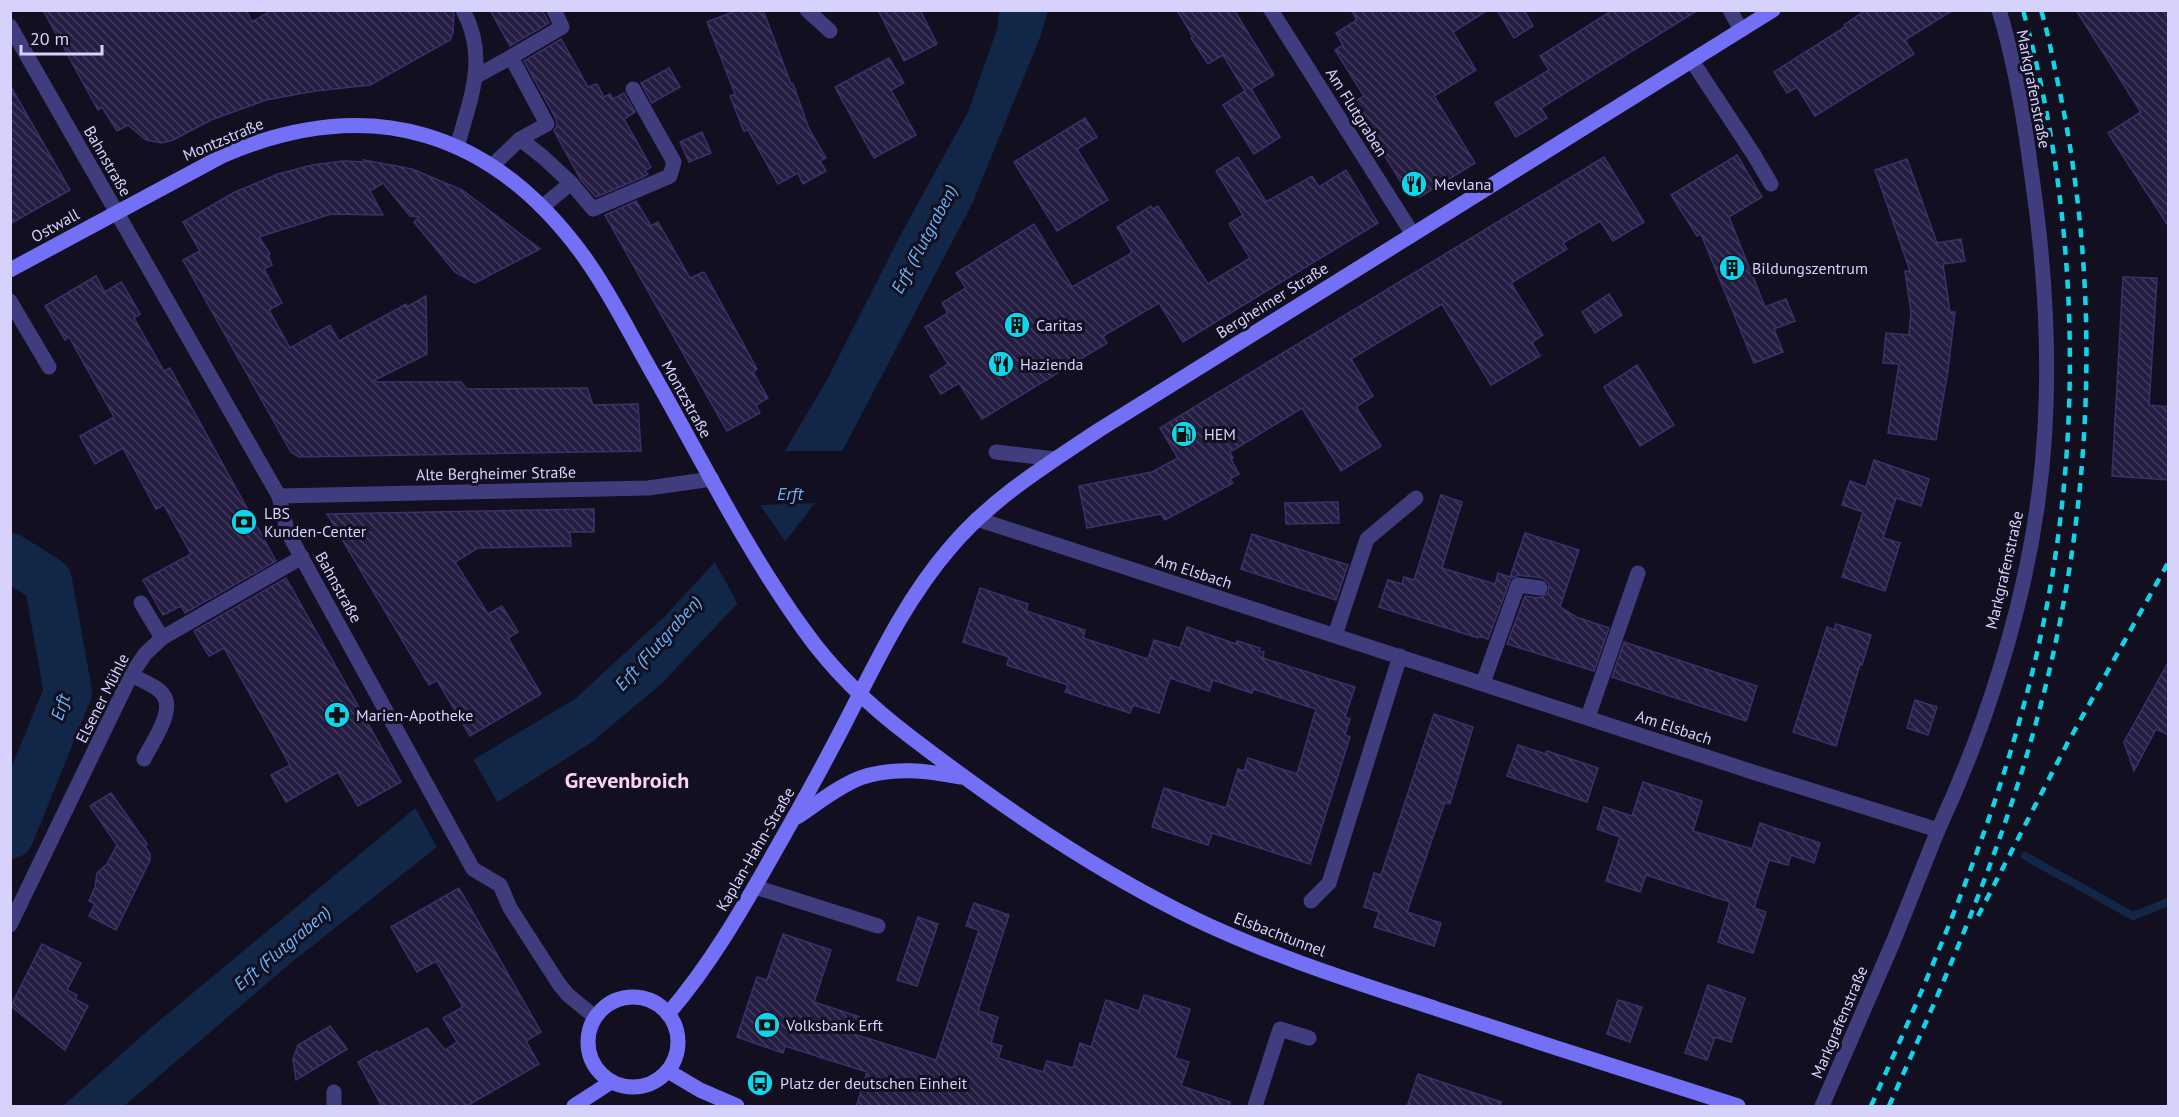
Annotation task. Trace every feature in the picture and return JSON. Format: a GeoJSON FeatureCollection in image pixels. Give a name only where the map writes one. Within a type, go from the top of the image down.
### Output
{"type":"FeatureCollection","features":[{"type":"Feature","properties":{"kind":"main road","name":"Bergheimer Straße"},"geometry":{"type":"LineString","coordinates":[[860,694],[909,604],[942,558],[977,519],[1010,492],[1055,459],[1412,233],[1773,10]]}},
{"type":"Feature","properties":{"kind":"main road","name":"Montzstraße"},"geometry":{"type":"LineString","coordinates":[[116,212],[224,155],[248,145],[292,132],[334,126],[382,126],[422,134],[457,147],[492,166],[542,207],[588,261],[772,582],[812,641],[860,694]]}},
{"type":"Feature","properties":{"kind":"main road","name":"Ostwall"},"geometry":{"type":"LineString","coordinates":[[10,270],[116,212]]}},
{"type":"Feature","properties":{"kind":"main road","name":"Elsbachtunnel"},"geometry":{"type":"LineString","coordinates":[[860,694],[906,734],[1032,824],[1115,877],[1176,910],[1292,960],[1738,1107]]}},
{"type":"Feature","properties":{"kind":"main road","name":"Kaplan-Hahn-Straße"},"geometry":{"type":"LineString","coordinates":[[668,1014],[722,942],[755,887],[860,694]]}},
{"type":"Feature","properties":{"kind":"main road"},"geometry":{"type":"LineString","coordinates":[[792,821],[840,788],[859,778],[895,771],[916,771],[966,778]]}},
{"type":"Feature","properties":{"kind":"main road"},"geometry":{"type":"LineString","coordinates":[[631,997],[651,1001],[668,1014],[674,1023],[678,1042],[677,1053],[668,1071],[651,1083],[631,1088],[611,1082],[594,1065],[589,1054],[590,1028],[595,1017],[611,1003],[631,997]]}},
{"type":"Feature","properties":{"kind":"main road"},"geometry":{"type":"LineString","coordinates":[[668,1071],[700,1090],[737,1107]]}},
{"type":"Feature","properties":{"kind":"main road"},"geometry":{"type":"LineString","coordinates":[[574,1107],[611,1082]]}},
{"type":"Feature","properties":{"kind":"street"},"geometry":{"type":"LineString","coordinates":[[457,147],[476,77],[475,43],[462,10]]}},
{"type":"Feature","properties":{"kind":"street"},"geometry":{"type":"LineString","coordinates":[[476,77],[562,27],[554,10]]}},
{"type":"Feature","properties":{"kind":"street"},"geometry":{"type":"LineString","coordinates":[[807,10],[830,31]]}},
{"type":"Feature","properties":{"kind":"street","name":"Am Flutgraben"},"geometry":{"type":"LineString","coordinates":[[1271,10],[1412,233]]}},
{"type":"Feature","properties":{"kind":"street"},"geometry":{"type":"LineString","coordinates":[[1730,10],[1741,30]]}},
{"type":"Feature","properties":{"kind":"street","name":"Markgrafenstraße"},"geometry":{"type":"LineString","coordinates":[[1822,1107],[1894,940],[1977,736],[2000,665],[2034,526],[2045,421],[2045,303],[2041,247],[2026,131],[2014,64],[1999,10]]}},
{"type":"Feature","properties":{"kind":"street","name":"Bahnstraße"},"geometry":{"type":"LineString","coordinates":[[10,26],[279,496],[287,531],[461,849],[473,869],[500,885],[510,908],[559,984],[568,995],[595,1017]]}},
{"type":"Feature","properties":{"kind":"street"},"geometry":{"type":"LineString","coordinates":[[492,166],[520,139],[547,124],[511,57]]}},
{"type":"Feature","properties":{"kind":"street"},"geometry":{"type":"LineString","coordinates":[[1692,61],[1771,184]]}},
{"type":"Feature","properties":{"kind":"street"},"geometry":{"type":"LineString","coordinates":[[520,139],[543,156],[572,183],[593,209],[670,176],[674,162],[633,89]]}},
{"type":"Feature","properties":{"kind":"street"},"geometry":{"type":"LineString","coordinates":[[542,207],[572,183]]}},
{"type":"Feature","properties":{"kind":"street"},"geometry":{"type":"LineString","coordinates":[[10,301],[49,367]]}},
{"type":"Feature","properties":{"kind":"street"},"geometry":{"type":"LineString","coordinates":[[996,452],[1055,459]]}},
{"type":"Feature","properties":{"kind":"street","name":"Alte Bergheimer Straße"},"geometry":{"type":"LineString","coordinates":[[279,496],[648,488],[712,479]]}},
{"type":"Feature","properties":{"kind":"street"},"geometry":{"type":"LineString","coordinates":[[1335,635],[1367,539],[1416,498]]}},
{"type":"Feature","properties":{"kind":"street","name":"Am Elsbach"},"geometry":{"type":"LineString","coordinates":[[977,519],[1938,830]]}},
{"type":"Feature","properties":{"kind":"street","name":"Elsener Mühle"},"geometry":{"type":"LineString","coordinates":[[10,925],[131,675],[145,654],[162,638],[302,557]]}},
{"type":"Feature","properties":{"kind":"street"},"geometry":{"type":"LineString","coordinates":[[1588,717],[1638,573]]}},
{"type":"Feature","properties":{"kind":"street"},"geometry":{"type":"LineString","coordinates":[[1483,683],[1518,585],[1540,588]]}},
{"type":"Feature","properties":{"kind":"street"},"geometry":{"type":"LineString","coordinates":[[141,603],[162,638]]}},
{"type":"Feature","properties":{"kind":"street"},"geometry":{"type":"LineString","coordinates":[[1311,901],[1329,883],[1400,656]]}},
{"type":"Feature","properties":{"kind":"street"},"geometry":{"type":"LineString","coordinates":[[131,675],[160,690],[167,702],[167,713],[144,759]]}},
{"type":"Feature","properties":{"kind":"street"},"geometry":{"type":"LineString","coordinates":[[755,887],[878,926]]}},
{"type":"Feature","properties":{"kind":"street"},"geometry":{"type":"LineString","coordinates":[[1255,1107],[1280,1029],[1309,1038]]}},
{"type":"Feature","properties":{"kind":"water","name":"Erft"},"geometry":{"type":"Polygon","coordinates":[[[999,11],[1048,11],[1041,35],[972,204],[815,503],[738,603],[661,684],[592,742],[498,802],[437,847],[292,962],[124,1106],[63,1106],[152,1027],[473,760],[575,699],[666,615],[715,562],[828,378],[900,236],[968,112],[997,29],[999,11]]]}},
{"type":"Feature","properties":{"kind":"pier"},"geometry":{"type":"Polygon","coordinates":[[[782,451],[846,451],[819,503],[760,505],[788,545],[739,606],[713,559],[782,451]]]}},
{"type":"Feature","properties":{"kind":"pier"},"geometry":{"type":"Polygon","coordinates":[[[472,757],[499,805],[438,849],[414,806],[472,757]]]}},
{"type":"Feature","properties":{"kind":"building"},"geometry":{"type":"Polygon","coordinates":[[[43,10],[246,10],[252,22],[272,10],[453,10],[454,15],[450,40],[370,85],[315,91],[266,100],[211,120],[173,140],[162,143],[146,140],[128,125],[117,131],[102,107],[98,110],[43,10]]]}},
{"type":"Feature","properties":{"kind":"building"},"geometry":{"type":"Polygon","coordinates":[[[490,10],[542,10],[549,23],[510,46],[490,10]]]}},
{"type":"Feature","properties":{"kind":"building"},"geometry":{"type":"Polygon","coordinates":[[[738,10],[763,10],[809,129],[826,158],[820,161],[826,171],[803,184],[798,173],[778,184],[748,130],[744,131],[730,96],[735,94],[707,22],[738,10]]]}},
{"type":"Feature","properties":{"kind":"building"},"geometry":{"type":"Polygon","coordinates":[[[878,10],[920,10],[937,44],[904,61],[878,10]]]}},
{"type":"Feature","properties":{"kind":"building"},"geometry":{"type":"Polygon","coordinates":[[[1177,10],[1234,10],[1274,75],[1251,89],[1280,137],[1254,154],[1223,105],[1245,91],[1223,55],[1208,64],[1177,10]]]}},
{"type":"Feature","properties":{"kind":"building"},"geometry":{"type":"Polygon","coordinates":[[[1351,10],[1488,10],[1453,32],[1476,70],[1434,96],[1475,163],[1420,197],[1409,195],[1352,103],[1364,96],[1335,50],[1343,45],[1336,33],[1357,20],[1351,10]]]}},
{"type":"Feature","properties":{"kind":"building"},"geometry":{"type":"Polygon","coordinates":[[[1497,10],[1524,10],[1533,26],[1514,38],[1497,10]]]}},
{"type":"Feature","properties":{"kind":"building"},"geometry":{"type":"Polygon","coordinates":[[[1613,10],[1698,10],[1541,108],[1547,118],[1516,137],[1495,103],[1549,70],[1540,56],[1613,10]]]}},
{"type":"Feature","properties":{"kind":"building"},"geometry":{"type":"Polygon","coordinates":[[[1866,10],[1953,10],[1905,40],[1914,54],[1815,116],[1797,87],[1787,93],[1774,72],[1845,27],[1844,25],[1866,10]]]}},
{"type":"Feature","properties":{"kind":"building"},"geometry":{"type":"Polygon","coordinates":[[[2076,10],[2169,10],[2169,227],[2108,133],[2141,112],[2076,10]]]}},
{"type":"Feature","properties":{"kind":"building"},"geometry":{"type":"Polygon","coordinates":[[[561,39],[588,87],[597,84],[604,97],[610,94],[613,99],[624,93],[635,112],[624,119],[651,167],[645,171],[648,174],[641,178],[596,197],[581,180],[554,131],[557,125],[556,119],[524,61],[561,39]]]}},
{"type":"Feature","properties":{"kind":"building"},"geometry":{"type":"Polygon","coordinates":[[[889,58],[904,83],[891,90],[916,135],[874,158],[835,87],[889,58]]]}},
{"type":"Feature","properties":{"kind":"building"},"geometry":{"type":"Polygon","coordinates":[[[669,68],[680,87],[652,103],[641,83],[669,68]]]}},
{"type":"Feature","properties":{"kind":"building"},"geometry":{"type":"Polygon","coordinates":[[[10,85],[70,190],[10,224],[10,85]]]}},
{"type":"Feature","properties":{"kind":"building"},"geometry":{"type":"Polygon","coordinates":[[[1085,118],[1097,137],[1077,149],[1108,200],[1057,231],[1014,162],[1085,118]]]}},
{"type":"Feature","properties":{"kind":"building"},"geometry":{"type":"Polygon","coordinates":[[[702,132],[711,153],[689,162],[680,142],[702,132]]]}},
{"type":"Feature","properties":{"kind":"building","name":"Bildungszentrum"},"geometry":{"type":"Polygon","coordinates":[[[1737,155],[1762,197],[1729,217],[1765,307],[1786,299],[1795,321],[1774,329],[1783,352],[1754,363],[1701,234],[1697,236],[1671,195],[1737,155]]]}},
{"type":"Feature","properties":{"kind":"building"},"geometry":{"type":"Polygon","coordinates":[[[1238,157],[1266,202],[1312,176],[1319,187],[1346,170],[1378,223],[1183,342],[1159,303],[1103,336],[1107,343],[982,419],[959,383],[941,394],[930,376],[948,364],[925,327],[948,313],[942,303],[966,288],[956,273],[1034,224],[1072,287],[1132,252],[1117,227],[1151,206],[1153,209],[1158,206],[1208,284],[1250,258],[1229,224],[1243,215],[1216,171],[1238,157]]]}},
{"type":"Feature","properties":{"kind":"building"},"geometry":{"type":"Polygon","coordinates":[[[1604,157],[1644,222],[1613,241],[1600,221],[1563,243],[1567,249],[1511,283],[1543,335],[1532,342],[1540,356],[1491,385],[1442,304],[1351,359],[1373,396],[1356,407],[1381,446],[1341,471],[1302,408],[1230,452],[1239,474],[1230,479],[1233,483],[1165,520],[1161,514],[1087,528],[1079,486],[1152,472],[1178,458],[1160,428],[1604,157]]]}},
{"type":"Feature","properties":{"kind":"building"},"geometry":{"type":"Polygon","coordinates":[[[1907,159],[1937,243],[1961,239],[1965,261],[1943,264],[1950,312],[1955,312],[1936,440],[1888,433],[1899,364],[1883,363],[1886,333],[1909,335],[1911,312],[1905,271],[1910,271],[1875,170],[1907,159]]]}},
{"type":"Feature","properties":{"kind":"building"},"geometry":{"type":"Polygon","coordinates":[[[364,160],[412,169],[462,190],[540,249],[475,283],[455,272],[414,222],[419,217],[410,216],[383,183],[370,191],[383,215],[331,214],[259,237],[270,254],[268,255],[272,265],[264,269],[282,303],[269,310],[290,348],[330,325],[339,341],[406,304],[407,307],[426,296],[427,354],[371,382],[461,382],[467,389],[587,388],[593,405],[638,404],[641,451],[299,457],[291,452],[183,260],[200,251],[183,222],[235,192],[278,174],[312,165],[343,161],[366,162],[364,160]]]}},
{"type":"Feature","properties":{"kind":"building"},"geometry":{"type":"Polygon","coordinates":[[[636,201],[651,226],[658,222],[690,278],[704,272],[757,369],[753,372],[768,398],[756,405],[760,413],[727,431],[605,215],[636,201]]]}},
{"type":"Feature","properties":{"kind":"building"},"geometry":{"type":"Polygon","coordinates":[[[96,276],[105,292],[121,282],[125,288],[140,314],[134,318],[164,371],[170,368],[276,561],[185,613],[181,606],[163,615],[143,580],[191,554],[164,505],[156,509],[123,448],[95,464],[80,436],[114,417],[69,337],[65,340],[45,306],[96,276]]]}},
{"type":"Feature","properties":{"kind":"building"},"geometry":{"type":"Polygon","coordinates":[[[2123,277],[2157,278],[2149,405],[2169,407],[2169,480],[2112,476],[2123,277]]]}},
{"type":"Feature","properties":{"kind":"building"},"geometry":{"type":"Polygon","coordinates":[[[1609,294],[1622,315],[1595,333],[1582,312],[1609,294]]]}},
{"type":"Feature","properties":{"kind":"building"},"geometry":{"type":"Polygon","coordinates":[[[1637,365],[1674,425],[1640,446],[1604,387],[1637,365]]]}},
{"type":"Feature","properties":{"kind":"building"},"geometry":{"type":"Polygon","coordinates":[[[1874,460],[1929,479],[1921,506],[1896,498],[1883,538],[1900,543],[1885,591],[1842,577],[1863,512],[1842,505],[1850,481],[1866,487],[1874,460]]]}},
{"type":"Feature","properties":{"kind":"building"},"geometry":{"type":"Polygon","coordinates":[[[1441,495],[1462,502],[1442,568],[1495,584],[1498,573],[1510,577],[1525,533],[1579,550],[1560,607],[1576,617],[1609,628],[1594,671],[1507,644],[1525,596],[1539,598],[1548,593],[1549,584],[1542,578],[1519,575],[1511,578],[1488,639],[1478,636],[1478,638],[1379,607],[1388,580],[1402,584],[1404,577],[1414,580],[1441,495]]]}},
{"type":"Feature","properties":{"kind":"building"},"geometry":{"type":"Polygon","coordinates":[[[1338,502],[1339,523],[1286,524],[1285,503],[1338,502]]]}},
{"type":"Feature","properties":{"kind":"building"},"geometry":{"type":"Polygon","coordinates":[[[594,509],[594,532],[570,532],[571,546],[478,548],[455,562],[488,614],[502,606],[518,632],[508,638],[541,694],[470,736],[437,680],[429,685],[327,514],[594,509]]]}},
{"type":"Feature","properties":{"kind":"building"},"geometry":{"type":"Polygon","coordinates":[[[1252,534],[1348,565],[1336,600],[1241,569],[1252,534]]]}},
{"type":"Feature","properties":{"kind":"building"},"geometry":{"type":"Polygon","coordinates":[[[286,578],[401,782],[358,806],[338,772],[286,802],[271,775],[290,765],[224,648],[209,656],[194,631],[286,578]]]}},
{"type":"Feature","properties":{"kind":"building"},"geometry":{"type":"Polygon","coordinates":[[[980,588],[1028,604],[1026,611],[1085,630],[1083,638],[1148,659],[1154,640],[1180,648],[1187,627],[1236,644],[1237,641],[1260,648],[1259,651],[1264,652],[1263,658],[1355,687],[1345,717],[1350,719],[1345,735],[1350,737],[1310,864],[1212,833],[1208,845],[1152,827],[1164,788],[1226,808],[1238,769],[1244,771],[1248,758],[1297,774],[1316,709],[1253,689],[1252,693],[1213,680],[1209,691],[1170,678],[1159,713],[1133,705],[1130,713],[1065,692],[1068,685],[1007,665],[1009,657],[963,642],[980,588]]]}},
{"type":"Feature","properties":{"kind":"building"},"geometry":{"type":"Polygon","coordinates":[[[1836,624],[1871,635],[1836,746],[1793,732],[1827,627],[1834,630],[1836,624]]]}},
{"type":"Feature","properties":{"kind":"building"},"geometry":{"type":"Polygon","coordinates":[[[1624,642],[1757,686],[1746,721],[1612,677],[1624,642]]]}},
{"type":"Feature","properties":{"kind":"building"},"geometry":{"type":"Polygon","coordinates":[[[2169,661],[2169,735],[2156,729],[2134,771],[2124,742],[2169,661]]]}},
{"type":"Feature","properties":{"kind":"building"},"geometry":{"type":"Polygon","coordinates":[[[1915,700],[1937,707],[1928,735],[1907,728],[1915,700]]]}},
{"type":"Feature","properties":{"kind":"building"},"geometry":{"type":"Polygon","coordinates":[[[1434,714],[1473,727],[1450,804],[1445,802],[1407,912],[1441,923],[1434,946],[1374,927],[1379,912],[1364,907],[1374,873],[1381,875],[1434,714]]]}},
{"type":"Feature","properties":{"kind":"building"},"geometry":{"type":"Polygon","coordinates":[[[1518,745],[1546,754],[1547,751],[1598,768],[1587,802],[1507,776],[1518,745]]]}},
{"type":"Feature","properties":{"kind":"building"},"geometry":{"type":"Polygon","coordinates":[[[1643,782],[1702,801],[1693,831],[1752,849],[1760,823],[1820,843],[1814,863],[1791,855],[1788,865],[1769,860],[1754,908],[1766,912],[1753,953],[1718,942],[1730,902],[1646,875],[1640,892],[1606,881],[1620,837],[1597,829],[1604,807],[1632,816],[1643,782]]]}},
{"type":"Feature","properties":{"kind":"building"},"geometry":{"type":"Polygon","coordinates":[[[111,793],[147,844],[145,846],[150,854],[150,860],[116,930],[89,916],[95,904],[89,901],[95,887],[97,873],[107,864],[117,845],[90,806],[111,793]]]}},
{"type":"Feature","properties":{"kind":"building"},"geometry":{"type":"Polygon","coordinates":[[[459,888],[541,1032],[526,1041],[539,1064],[465,1107],[382,1107],[358,1062],[427,1028],[445,1050],[457,1042],[443,1018],[463,1007],[436,961],[417,972],[391,927],[459,888]]]}},
{"type":"Feature","properties":{"kind":"building"},"geometry":{"type":"Polygon","coordinates":[[[974,903],[1009,915],[978,1011],[998,1017],[991,1043],[1002,1046],[998,1058],[1043,1072],[1047,1061],[1073,1068],[1080,1043],[1091,1047],[1106,1000],[1139,1011],[1144,995],[1190,1009],[1175,1058],[1189,1062],[1181,1086],[1230,1102],[1229,1107],[856,1107],[867,1072],[785,1046],[783,1053],[737,1037],[757,977],[767,980],[783,934],[831,950],[814,1002],[860,1017],[854,1034],[936,1060],[979,930],[966,926],[974,903]]]}},
{"type":"Feature","properties":{"kind":"building"},"geometry":{"type":"Polygon","coordinates":[[[918,917],[938,924],[917,986],[897,980],[918,917]]]}},
{"type":"Feature","properties":{"kind":"building"},"geometry":{"type":"Polygon","coordinates":[[[42,944],[81,963],[67,990],[77,995],[75,999],[88,1006],[65,1050],[11,1006],[42,944]]]}},
{"type":"Feature","properties":{"kind":"building"},"geometry":{"type":"Polygon","coordinates":[[[1708,985],[1745,998],[1731,1042],[1715,1037],[1707,1060],[1685,1053],[1708,985]]]}},
{"type":"Feature","properties":{"kind":"building"},"geometry":{"type":"Polygon","coordinates":[[[1618,1000],[1642,1007],[1630,1042],[1607,1034],[1618,1000]]]}},
{"type":"Feature","properties":{"kind":"building"},"geometry":{"type":"Polygon","coordinates":[[[330,1026],[347,1049],[296,1080],[293,1059],[298,1045],[330,1026]]]}},
{"type":"Feature","properties":{"kind":"building"},"geometry":{"type":"Polygon","coordinates":[[[1418,1074],[1501,1102],[1500,1107],[1407,1107],[1418,1074]]]}},
{"type":"Feature","properties":{"kind":"waterway","name":"Erft"},"geometry":{"type":"LineString","coordinates":[[10,557],[48,581],[68,692],[10,835]]}},
{"type":"Feature","properties":{"kind":"waterway"},"geometry":{"type":"LineString","coordinates":[[2025,856],[2133,916],[2168,902]]}},
{"type":"Feature","properties":{"kind":"railway"},"geometry":{"type":"LineString","coordinates":[[1871,1106],[1935,960],[1992,810],[2023,708],[2044,622],[2058,535],[2067,448],[2070,359],[2067,271],[2058,183],[2043,96],[2023,10]]}},
{"type":"Feature","properties":{"kind":"railway"},"geometry":{"type":"LineString","coordinates":[[1889,1106],[1951,964],[2007,818],[2037,719],[2056,642],[2070,563],[2080,484],[2086,405],[2086,325],[2082,245],[2073,166],[2049,39],[2041,10]]}},
{"type":"Feature","properties":{"kind":"railway"},"geometry":{"type":"LineString","coordinates":[[1978,916],[2067,744],[2168,563]]}},
{"type":"Feature","properties":{"kind":"place","name":"Mevlana"},"geometry":{"type":"Point","coordinates":[1414,184]}},
{"type":"Feature","properties":{"kind":"place","name":"Bildungszentrum"},"geometry":{"type":"Point","coordinates":[1732,268]}},
{"type":"Feature","properties":{"kind":"place","name":"Caritas"},"geometry":{"type":"Point","coordinates":[1017,325]}},
{"type":"Feature","properties":{"kind":"place","name":"Hazienda"},"geometry":{"type":"Point","coordinates":[1001,364]}},
{"type":"Feature","properties":{"kind":"place","name":"HEM"},"geometry":{"type":"Point","coordinates":[1184,434]}},
{"type":"Feature","properties":{"kind":"place","name":"LBS Kunden-Center"},"geometry":{"type":"Point","coordinates":[244,522]}},
{"type":"Feature","properties":{"kind":"place","name":"Marien-Apotheke"},"geometry":{"type":"Point","coordinates":[337,715]}},
{"type":"Feature","properties":{"kind":"place","name":"Volksbank Erft"},"geometry":{"type":"Point","coordinates":[767,1025]}},
{"type":"Feature","properties":{"kind":"place","name":"Platz der deutschen Einheit"},"geometry":{"type":"Point","coordinates":[760,1083]}},
{"type":"Feature","properties":{"kind":"district","name":"Grevenbroich"},"geometry":{"type":"Point","coordinates":[627,780]}},
{"type":"Feature","properties":{"kind":"water label","name":"Erft (Flutgraben)"},"geometry":{"type":"Point","coordinates":[924,239]}},
{"type":"Feature","properties":{"kind":"water label","name":"Erft (Flutgraben)"},"geometry":{"type":"Point","coordinates":[658,643]}},
{"type":"Feature","properties":{"kind":"water label","name":"Erft (Flutgraben)"},"geometry":{"type":"Point","coordinates":[282,948]}}]}
